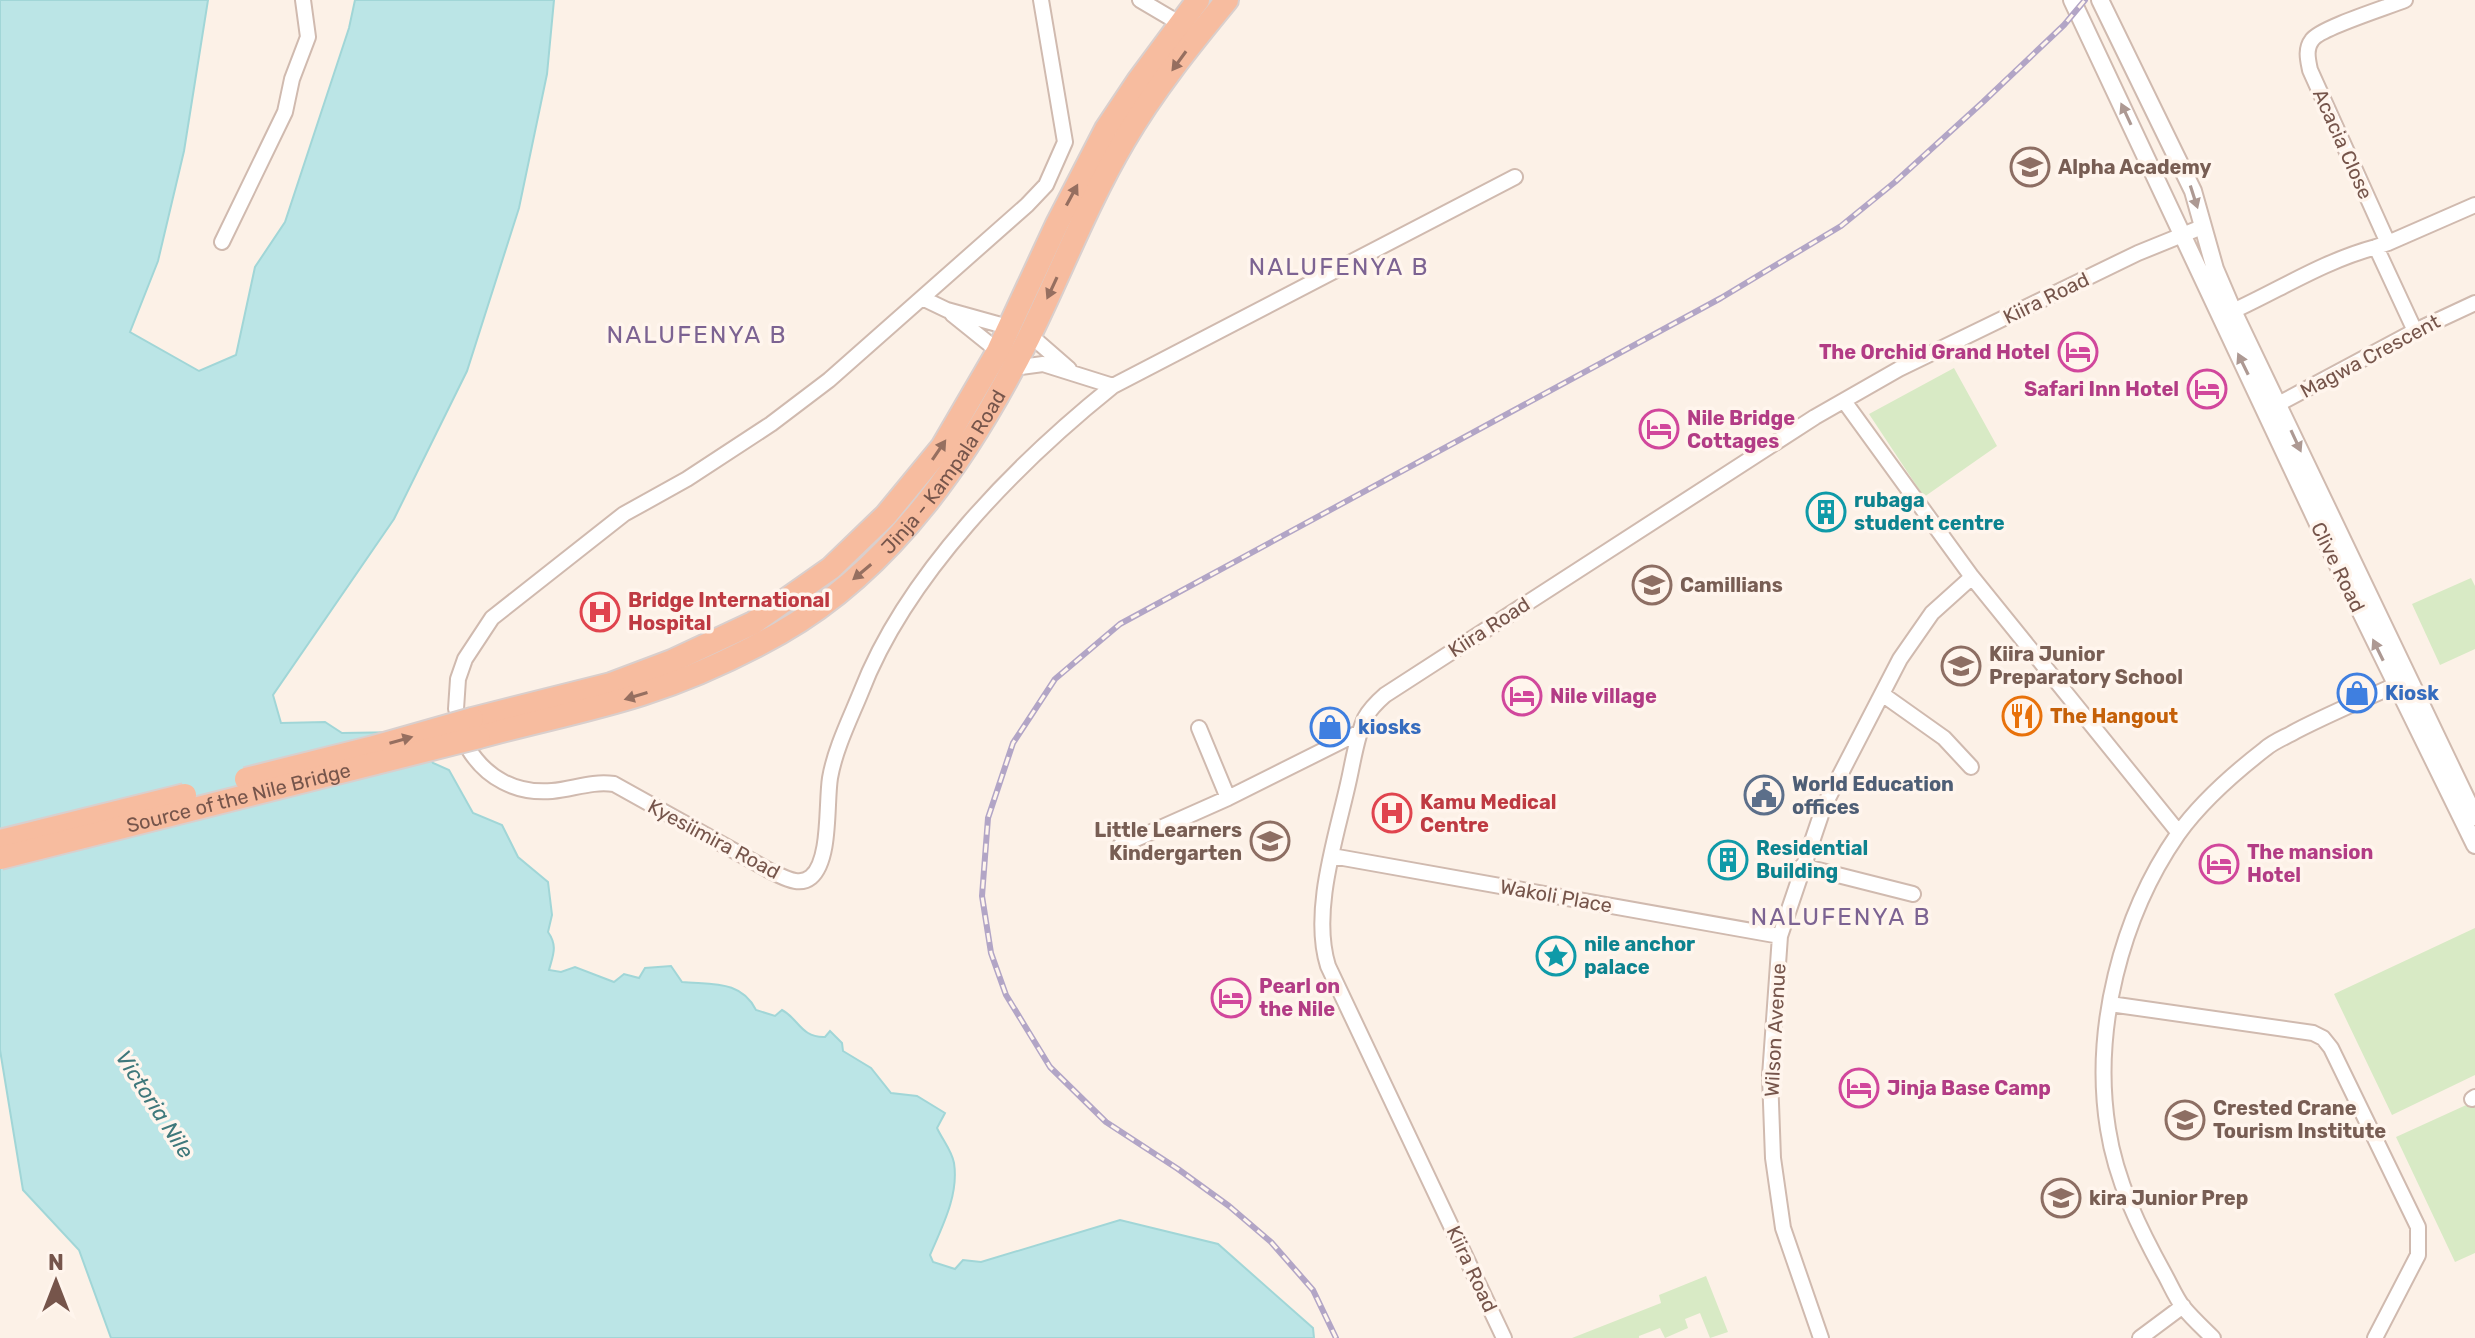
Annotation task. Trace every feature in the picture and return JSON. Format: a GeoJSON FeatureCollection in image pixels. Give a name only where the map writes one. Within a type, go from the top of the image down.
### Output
{"type":"FeatureCollection","features":[{"type":"Feature","properties":{"kind":"highway","name":"Jinja - Kampala Road"},"geometry":{"type":"LineString","coordinates":[[469,728],[641,673],[753,623],[831,568],[886,515],[942,447],[998,351],[1106,129],[1198,0]]}},
{"type":"Feature","properties":{"kind":"highway","name":"Jinja - Kampala Road"},"geometry":{"type":"LineString","coordinates":[[469,728],[642,694],[679,681],[763,642],[799,621],[876,560],[959,460],[1013,368],[1123,142],[1160,86],[1227,0]]}},
{"type":"Feature","properties":{"kind":"highway","name":"Source of the Nile Bridge"},"geometry":{"type":"LineString","coordinates":[[0,841],[355,752],[469,728]]}},
{"type":"Feature","properties":{"kind":"highway","name":"Source of the Nile Bridge"},"geometry":{"type":"LineString","coordinates":[[0,858],[469,728]]}},
{"type":"Feature","properties":{"kind":"street"},"geometry":{"type":"LineString","coordinates":[[222,242],[285,112],[292,79],[308,37],[303,0]]}},
{"type":"Feature","properties":{"kind":"street"},"geometry":{"type":"LineString","coordinates":[[469,728],[458,679],[465,659],[492,618],[624,514],[687,479],[771,424],[870,346],[1046,185],[1065,142],[1041,0]]}},
{"type":"Feature","properties":{"kind":"street"},"geometry":{"type":"LineString","coordinates":[[1140,0],[1179,23]]}},
{"type":"Feature","properties":{"kind":"street","name":"Clive Road"},"geometry":{"type":"LineString","coordinates":[[2072,0],[2206,286],[2272,407],[2475,817]]}},
{"type":"Feature","properties":{"kind":"street","name":"Clive Road"},"geometry":{"type":"LineString","coordinates":[[2100,0],[2193,191],[2215,269],[2272,407],[2396,685],[2475,845]]}},
{"type":"Feature","properties":{"kind":"street","name":"Acacia Close"},"geometry":{"type":"LineString","coordinates":[[2405,0],[2317,34],[2308,49],[2310,70],[2415,331]]}},
{"type":"Feature","properties":{"kind":"street"},"geometry":{"type":"LineString","coordinates":[[1013,368],[1043,364],[1113,386],[1515,177]]}},
{"type":"Feature","properties":{"kind":"street"},"geometry":{"type":"LineString","coordinates":[[2233,311],[2324,264],[2382,245],[2475,205]]}},
{"type":"Feature","properties":{"kind":"street","name":"Kiira Road"},"geometry":{"type":"LineString","coordinates":[[1504,1338],[1328,966],[1322,947],[1332,856],[1360,732],[1371,708],[1385,695],[1815,417],[1941,348],[2138,253],[2202,227]]}},
{"type":"Feature","properties":{"kind":"street"},"geometry":{"type":"LineString","coordinates":[[922,298],[947,310],[1008,327]]}},
{"type":"Feature","properties":{"kind":"street","name":"Magwa Crescent"},"geometry":{"type":"LineString","coordinates":[[2272,407],[2415,331],[2475,303]]}},
{"type":"Feature","properties":{"kind":"street"},"geometry":{"type":"LineString","coordinates":[[947,310],[998,351]]}},
{"type":"Feature","properties":{"kind":"street"},"geometry":{"type":"LineString","coordinates":[[1030,335],[1077,375]]}},
{"type":"Feature","properties":{"kind":"street","name":"Kyesiimira Road"},"geometry":{"type":"LineString","coordinates":[[469,728],[477,762],[509,785],[529,791],[554,791],[596,782],[614,784],[741,856],[798,882],[809,879],[820,864],[831,774],[862,689],[901,614],[929,571],[966,528],[1061,428],[1113,386]]}},
{"type":"Feature","properties":{"kind":"street"},"geometry":{"type":"LineString","coordinates":[[1844,401],[1972,577],[2179,833]]}},
{"type":"Feature","properties":{"kind":"street","name":"Wilson Avenue"},"geometry":{"type":"LineString","coordinates":[[1821,1338],[1783,1228],[1773,1158],[1770,1076],[1780,936],[1824,806],[1900,659],[1932,613],[1972,577]]}},
{"type":"Feature","properties":{"kind":"street"},"geometry":{"type":"LineString","coordinates":[[2213,1338],[2183,1306],[2141,1232],[2116,1163],[2104,1095],[2110,1004],[2120,961],[2149,884],[2179,833],[2225,782],[2268,746],[2396,685]]}},
{"type":"Feature","properties":{"kind":"street"},"geometry":{"type":"LineString","coordinates":[[1882,694],[1944,738],[1971,767]]}},
{"type":"Feature","properties":{"kind":"street"},"geometry":{"type":"LineString","coordinates":[[1199,728],[1228,798]]}},
{"type":"Feature","properties":{"kind":"street"},"geometry":{"type":"LineString","coordinates":[[1120,846],[1228,798],[1360,732]]}},
{"type":"Feature","properties":{"kind":"street","name":"Wakoli Place"},"geometry":{"type":"LineString","coordinates":[[1332,856],[1780,936]]}},
{"type":"Feature","properties":{"kind":"street"},"geometry":{"type":"LineString","coordinates":[[1802,866],[1913,894]]}},
{"type":"Feature","properties":{"kind":"street"},"geometry":{"type":"LineString","coordinates":[[2110,1004],[2313,1033],[2323,1038],[2331,1048],[2418,1227],[2418,1255],[2375,1338]]}},
{"type":"Feature","properties":{"kind":"street"},"geometry":{"type":"LineString","coordinates":[[2140,1338],[2183,1306]]}},
{"type":"Feature","properties":{"kind":"green space"},"geometry":{"type":"Polygon","coordinates":[[[1954,368],[1997,446],[1924,497],[1869,414],[1954,368]]]}},
{"type":"Feature","properties":{"kind":"green space"},"geometry":{"type":"Polygon","coordinates":[[[2471,578],[2475,586],[2475,649],[2440,665],[2412,604],[2471,578]]]}},
{"type":"Feature","properties":{"kind":"green space"},"geometry":{"type":"Polygon","coordinates":[[[2475,928],[2475,1075],[2392,1115],[2334,994],[2475,928]]]}},
{"type":"Feature","properties":{"kind":"green space"},"geometry":{"type":"Polygon","coordinates":[[[2475,1101],[2475,1253],[2455,1262],[2396,1137],[2475,1101]]]}},
{"type":"Feature","properties":{"kind":"green space"},"geometry":{"type":"Polygon","coordinates":[[[1706,1276],[1728,1332],[1710,1338],[1700,1313],[1685,1319],[1688,1328],[1665,1338],[1660,1328],[1639,1338],[1572,1338],[1661,1303],[1659,1295],[1706,1276]]]}},
{"type":"Feature","properties":{"kind":"water","name":"Victoria Nile"},"geometry":{"type":"Polygon","coordinates":[[[0,0],[208,0],[184,151],[158,261],[130,332],[199,371],[236,355],[255,267],[285,222],[349,28],[355,0],[554,0],[547,74],[519,208],[467,371],[394,519],[273,695],[281,723],[325,722],[342,733],[405,732],[420,743],[433,763],[449,770],[473,813],[502,825],[518,857],[548,882],[552,915],[548,932],[554,946],[549,970],[561,972],[575,967],[614,982],[624,974],[639,978],[645,968],[671,966],[682,982],[725,986],[742,993],[756,1010],[775,1016],[782,1010],[810,1034],[825,1037],[830,1031],[842,1043],[843,1051],[871,1068],[891,1093],[917,1096],[945,1113],[937,1128],[953,1159],[955,1175],[948,1210],[930,1255],[933,1262],[955,1269],[963,1260],[981,1262],[1120,1220],[1218,1244],[1313,1328],[1314,1338],[111,1338],[79,1250],[23,1190],[0,1050],[0,0]]]}},
{"type":"Feature","properties":{"kind":"railway"},"geometry":{"type":"LineString","coordinates":[[1336,1338],[1313,1290],[1271,1242],[1229,1206],[1106,1122],[1050,1067],[1006,995],[991,953],[982,896],[988,818],[1013,743],[1055,679],[1120,624],[1721,298],[1841,226],[1983,102],[2064,25],[2085,0]]}},
{"type":"Feature","properties":{"kind":"place","name":"Alpha Academy"},"geometry":{"type":"Point","coordinates":[2030,167]}},
{"type":"Feature","properties":{"kind":"place","name":"The Orchid Grand Hotel"},"geometry":{"type":"Point","coordinates":[2078,352]}},
{"type":"Feature","properties":{"kind":"place","name":"Safari Inn Hotel"},"geometry":{"type":"Point","coordinates":[2207,389]}},
{"type":"Feature","properties":{"kind":"place","name":"Nile Bridge Cottages"},"geometry":{"type":"Point","coordinates":[1659,429]}},
{"type":"Feature","properties":{"kind":"place","name":"rubaga student centre"},"geometry":{"type":"Point","coordinates":[1826,512]}},
{"type":"Feature","properties":{"kind":"place","name":"Camillians"},"geometry":{"type":"Point","coordinates":[1652,585]}},
{"type":"Feature","properties":{"kind":"place","name":"Bridge International Hospital"},"geometry":{"type":"Point","coordinates":[600,612]}},
{"type":"Feature","properties":{"kind":"place","name":"Kiira Junior Preparatory School"},"geometry":{"type":"Point","coordinates":[1961,666]}},
{"type":"Feature","properties":{"kind":"place","name":"Kiosk"},"geometry":{"type":"Point","coordinates":[2357,693]}},
{"type":"Feature","properties":{"kind":"place","name":"Nile village"},"geometry":{"type":"Point","coordinates":[1522,696]}},
{"type":"Feature","properties":{"kind":"place","name":"The Hangout"},"geometry":{"type":"Point","coordinates":[2022,716]}},
{"type":"Feature","properties":{"kind":"place","name":"kiosks"},"geometry":{"type":"Point","coordinates":[1330,727]}},
{"type":"Feature","properties":{"kind":"place","name":"World Education offices"},"geometry":{"type":"Point","coordinates":[1764,795]}},
{"type":"Feature","properties":{"kind":"place","name":"Kamu Medical Centre"},"geometry":{"type":"Point","coordinates":[1392,813]}},
{"type":"Feature","properties":{"kind":"place","name":"Little Learners Kindergarten"},"geometry":{"type":"Point","coordinates":[1270,841]}},
{"type":"Feature","properties":{"kind":"place","name":"Residential Building"},"geometry":{"type":"Point","coordinates":[1728,860]}},
{"type":"Feature","properties":{"kind":"place","name":"The mansion Hotel"},"geometry":{"type":"Point","coordinates":[2219,864]}},
{"type":"Feature","properties":{"kind":"place","name":"nile anchor palace"},"geometry":{"type":"Point","coordinates":[1556,956]}},
{"type":"Feature","properties":{"kind":"place","name":"Pearl on the Nile"},"geometry":{"type":"Point","coordinates":[1231,998]}},
{"type":"Feature","properties":{"kind":"place","name":"Jinja Base Camp"},"geometry":{"type":"Point","coordinates":[1859,1088]}},
{"type":"Feature","properties":{"kind":"place","name":"Crested Crane Tourism Institute"},"geometry":{"type":"Point","coordinates":[2185,1120]}},
{"type":"Feature","properties":{"kind":"place","name":"kira Junior Prep"},"geometry":{"type":"Point","coordinates":[2061,1198]}},
{"type":"Feature","properties":{"kind":"district","name":"NALUFENYA B"},"geometry":{"type":"Point","coordinates":[1339,267]}},
{"type":"Feature","properties":{"kind":"district","name":"NALUFENYA B"},"geometry":{"type":"Point","coordinates":[697,335]}},
{"type":"Feature","properties":{"kind":"district","name":"NALUFENYA B"},"geometry":{"type":"Point","coordinates":[1841,917]}}]}
